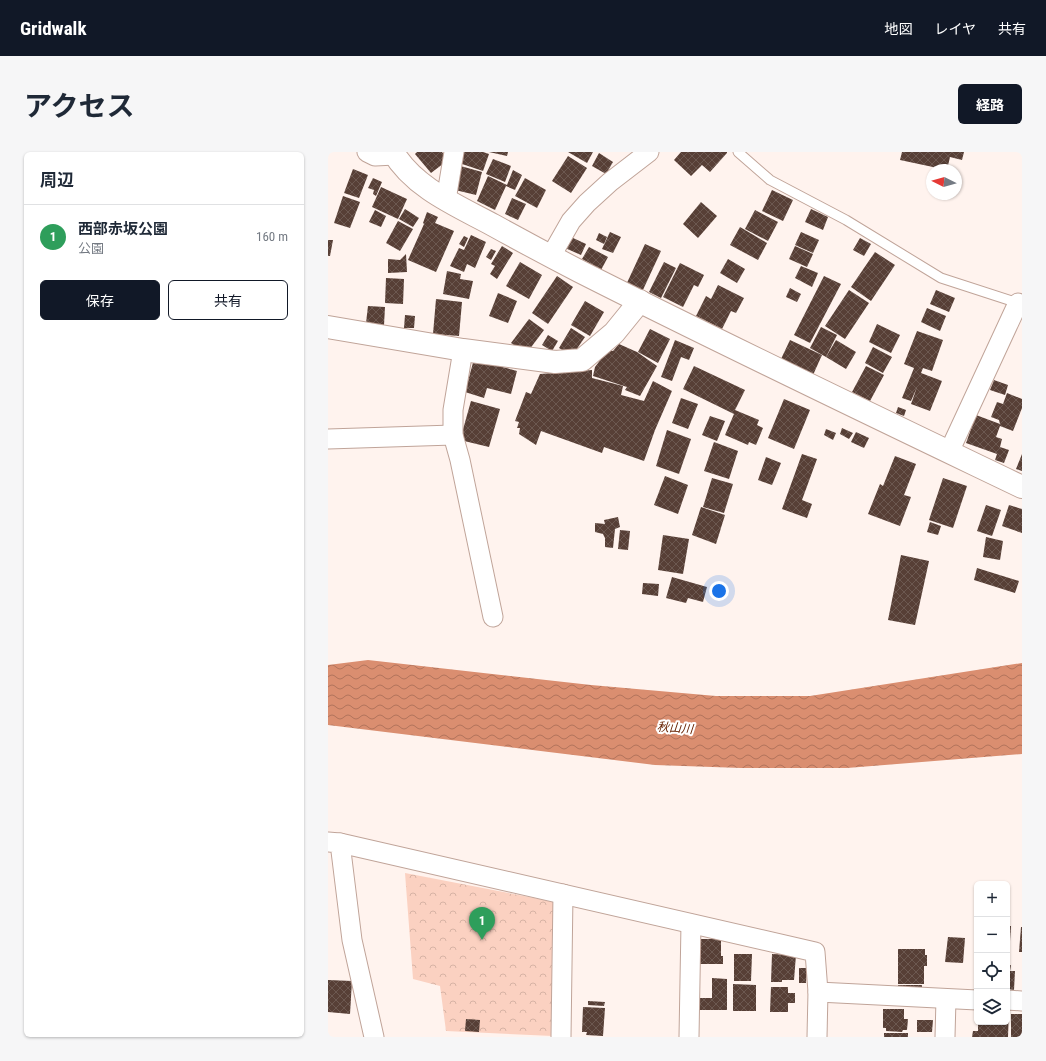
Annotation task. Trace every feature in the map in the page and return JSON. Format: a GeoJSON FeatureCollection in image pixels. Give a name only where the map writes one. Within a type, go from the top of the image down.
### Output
{"type":"FeatureCollection","features":[{"type":"Feature","properties":{"kind":"street"},"geometry":{"type":"LineString","coordinates":[[367,152],[375,156],[394,154],[411,175],[446,200],[640,302],[1022,487]]}},
{"type":"Feature","properties":{"kind":"street"},"geometry":{"type":"LineString","coordinates":[[446,200],[454,152]]}},
{"type":"Feature","properties":{"kind":"street"},"geometry":{"type":"LineString","coordinates":[[552,256],[571,221],[587,203],[610,182],[649,152]]}},
{"type":"Feature","properties":{"kind":"street"},"geometry":{"type":"LineString","coordinates":[[328,327],[463,350],[554,362],[582,360],[614,333],[640,302]]}},
{"type":"Feature","properties":{"kind":"street"},"geometry":{"type":"LineString","coordinates":[[949,452],[1018,303]]}},
{"type":"Feature","properties":{"kind":"street"},"geometry":{"type":"LineString","coordinates":[[463,350],[453,410],[453,435],[494,617]]}},
{"type":"Feature","properties":{"kind":"street"},"geometry":{"type":"LineString","coordinates":[[328,440],[453,435]]}},
{"type":"Feature","properties":{"kind":"street"},"geometry":{"type":"LineString","coordinates":[[374,1037],[352,940],[334,843],[815,952],[818,992],[817,1037]]}},
{"type":"Feature","properties":{"kind":"street"},"geometry":{"type":"LineString","coordinates":[[561,1037],[563,894]]}},
{"type":"Feature","properties":{"kind":"street"},"geometry":{"type":"LineString","coordinates":[[689,1037],[691,924]]}},
{"type":"Feature","properties":{"kind":"street"},"geometry":{"type":"LineString","coordinates":[[818,992],[974,1000]]}},
{"type":"Feature","properties":{"kind":"street"},"geometry":{"type":"LineString","coordinates":[[945,1037],[946,999]]}},
{"type":"Feature","properties":{"kind":"street"},"geometry":{"type":"LineString","coordinates":[[1010,1000],[1022,1001]]}},
{"type":"Feature","properties":{"kind":"lane"},"geometry":{"type":"LineString","coordinates":[[738,152],[770,180],[846,220],[941,278],[1018,303]]}},
{"type":"Feature","properties":{"kind":"green space"},"geometry":{"type":"Polygon","coordinates":[[[405,873],[555,902],[553,1036],[446,1031],[440,986],[413,979],[405,873]]]}},
{"type":"Feature","properties":{"kind":"water","name":"秋山川"},"geometry":{"type":"Polygon","coordinates":[[[368,660],[591,685],[716,696],[810,696],[1022,663],[1022,754],[847,768],[741,768],[655,765],[328,725],[328,665],[368,660]]]}},
{"type":"Feature","properties":{"kind":"building"},"geometry":{"type":"Polygon","coordinates":[[[417,152],[442,152],[448,160],[431,173],[415,154],[417,152]]]}},
{"type":"Feature","properties":{"kind":"building"},"geometry":{"type":"Polygon","coordinates":[[[459,152],[483,152],[489,154],[483,171],[456,162],[459,152]]]}},
{"type":"Feature","properties":{"kind":"building"},"geometry":{"type":"Polygon","coordinates":[[[489,152],[508,152],[507,156],[489,152]]]}},
{"type":"Feature","properties":{"kind":"building"},"geometry":{"type":"Polygon","coordinates":[[[568,152],[593,152],[587,163],[568,152]]]}},
{"type":"Feature","properties":{"kind":"building"},"geometry":{"type":"Polygon","coordinates":[[[681,152],[727,153],[710,172],[702,165],[691,176],[674,160],[681,152]]]}},
{"type":"Feature","properties":{"kind":"building"},"geometry":{"type":"Polygon","coordinates":[[[902,152],[964,152],[962,160],[950,157],[948,164],[926,164],[926,166],[900,160],[902,152]]]}},
{"type":"Feature","properties":{"kind":"building"},"geometry":{"type":"Polygon","coordinates":[[[599,153],[613,162],[606,174],[592,166],[599,153]]]}},
{"type":"Feature","properties":{"kind":"building"},"geometry":{"type":"Polygon","coordinates":[[[568,156],[587,168],[571,193],[552,181],[568,156]]]}},
{"type":"Feature","properties":{"kind":"building"},"geometry":{"type":"Polygon","coordinates":[[[493,159],[511,166],[505,182],[486,174],[493,159]]]}},
{"type":"Feature","properties":{"kind":"building"},"geometry":{"type":"Polygon","coordinates":[[[457,165],[482,172],[476,195],[451,189],[457,165]]]}},
{"type":"Feature","properties":{"kind":"building"},"geometry":{"type":"Polygon","coordinates":[[[353,169],[368,175],[359,198],[344,193],[353,169]]]}},
{"type":"Feature","properties":{"kind":"building"},"geometry":{"type":"Polygon","coordinates":[[[513,170],[522,175],[515,190],[506,186],[495,210],[477,201],[488,176],[507,185],[513,170]]]}},
{"type":"Feature","properties":{"kind":"building"},"geometry":{"type":"Polygon","coordinates":[[[373,178],[382,182],[376,196],[373,194],[374,190],[368,188],[373,178]]]}},
{"type":"Feature","properties":{"kind":"building"},"geometry":{"type":"Polygon","coordinates":[[[525,178],[546,190],[537,208],[515,196],[525,178]]]}},
{"type":"Feature","properties":{"kind":"building"},"geometry":{"type":"Polygon","coordinates":[[[381,187],[407,199],[398,219],[372,207],[381,187]]]}},
{"type":"Feature","properties":{"kind":"building"},"geometry":{"type":"Polygon","coordinates":[[[772,190],[793,200],[783,221],[762,211],[772,190]]]}},
{"type":"Feature","properties":{"kind":"building"},"geometry":{"type":"Polygon","coordinates":[[[343,196],[360,202],[350,228],[334,223],[343,196]]]}},
{"type":"Feature","properties":{"kind":"building"},"geometry":{"type":"Polygon","coordinates":[[[512,198],[526,204],[518,220],[505,214],[512,198]]]}},
{"type":"Feature","properties":{"kind":"building"},"geometry":{"type":"Polygon","coordinates":[[[701,202],[717,216],[698,238],[683,224],[701,202]]]}},
{"type":"Feature","properties":{"kind":"building"},"geometry":{"type":"Polygon","coordinates":[[[405,209],[419,218],[413,227],[399,219],[405,209]]]}},
{"type":"Feature","properties":{"kind":"building"},"geometry":{"type":"Polygon","coordinates":[[[811,209],[828,217],[823,230],[805,222],[811,209]]]}},
{"type":"Feature","properties":{"kind":"building"},"geometry":{"type":"Polygon","coordinates":[[[375,210],[386,216],[381,227],[369,222],[375,210]]]}},
{"type":"Feature","properties":{"kind":"building"},"geometry":{"type":"Polygon","coordinates":[[[755,210],[778,222],[768,241],[745,229],[755,210]]]}},
{"type":"Feature","properties":{"kind":"building"},"geometry":{"type":"Polygon","coordinates":[[[427,212],[438,217],[435,223],[454,231],[436,272],[408,260],[424,224],[423,223],[427,212]]]}},
{"type":"Feature","properties":{"kind":"building"},"geometry":{"type":"Polygon","coordinates":[[[398,221],[413,229],[400,251],[386,243],[398,221]]]}},
{"type":"Feature","properties":{"kind":"building"},"geometry":{"type":"Polygon","coordinates":[[[740,227],[767,243],[758,260],[730,245],[740,227]]]}},
{"type":"Feature","properties":{"kind":"building"},"geometry":{"type":"Polygon","coordinates":[[[610,232],[621,237],[613,253],[602,249],[610,232]]]}},
{"type":"Feature","properties":{"kind":"building"},"geometry":{"type":"Polygon","coordinates":[[[801,232],[819,240],[813,253],[795,245],[801,232]]]}},
{"type":"Feature","properties":{"kind":"building"},"geometry":{"type":"Polygon","coordinates":[[[599,233],[607,237],[604,244],[596,240],[599,233]]]}},
{"type":"Feature","properties":{"kind":"building"},"geometry":{"type":"Polygon","coordinates":[[[471,235],[486,242],[475,268],[467,264],[464,272],[450,266],[459,248],[464,250],[471,235]]]}},
{"type":"Feature","properties":{"kind":"building"},"geometry":{"type":"Polygon","coordinates":[[[464,236],[468,238],[464,247],[459,244],[464,236]]]}},
{"type":"Feature","properties":{"kind":"building"},"geometry":{"type":"Polygon","coordinates":[[[571,237],[586,244],[581,255],[565,248],[571,237]]]}},
{"type":"Feature","properties":{"kind":"building"},"geometry":{"type":"Polygon","coordinates":[[[860,238],[871,244],[864,256],[853,250],[860,238]]]}},
{"type":"Feature","properties":{"kind":"building"},"geometry":{"type":"Polygon","coordinates":[[[328,240],[333,240],[330,256],[328,256],[328,240]]]}},
{"type":"Feature","properties":{"kind":"building"},"geometry":{"type":"Polygon","coordinates":[[[645,244],[661,251],[642,292],[626,285],[645,244]]]}},
{"type":"Feature","properties":{"kind":"building"},"geometry":{"type":"Polygon","coordinates":[[[502,246],[513,253],[497,279],[490,274],[495,266],[491,264],[502,246]]]}},
{"type":"Feature","properties":{"kind":"building"},"geometry":{"type":"Polygon","coordinates":[[[795,246],[813,254],[807,267],[789,259],[795,246]]]}},
{"type":"Feature","properties":{"kind":"building"},"geometry":{"type":"Polygon","coordinates":[[[589,247],[608,257],[601,270],[582,259],[589,247]]]}},
{"type":"Feature","properties":{"kind":"building"},"geometry":{"type":"Polygon","coordinates":[[[491,249],[496,251],[491,260],[486,257],[491,249]]]}},
{"type":"Feature","properties":{"kind":"building"},"geometry":{"type":"Polygon","coordinates":[[[875,252],[895,265],[871,301],[851,287],[875,252]]]}},
{"type":"Feature","properties":{"kind":"building"},"geometry":{"type":"Polygon","coordinates":[[[406,254],[407,272],[388,273],[388,259],[400,260],[406,254]]]}},
{"type":"Feature","properties":{"kind":"building"},"geometry":{"type":"Polygon","coordinates":[[[728,259],[745,269],[737,283],[720,273],[728,259]]]}},
{"type":"Feature","properties":{"kind":"building"},"geometry":{"type":"Polygon","coordinates":[[[520,262],[542,275],[529,299],[506,286],[520,262]]]}},
{"type":"Feature","properties":{"kind":"building"},"geometry":{"type":"Polygon","coordinates":[[[664,262],[676,268],[661,298],[649,292],[664,262]]]}},
{"type":"Feature","properties":{"kind":"building"},"geometry":{"type":"Polygon","coordinates":[[[680,263],[704,275],[698,287],[694,285],[683,307],[663,297],[680,263]]]}},
{"type":"Feature","properties":{"kind":"building"},"geometry":{"type":"Polygon","coordinates":[[[801,266],[818,273],[812,287],[795,278],[801,266]]]}},
{"type":"Feature","properties":{"kind":"building"},"geometry":{"type":"Polygon","coordinates":[[[447,271],[461,274],[460,279],[473,281],[469,299],[443,294],[447,271]]]}},
{"type":"Feature","properties":{"kind":"building"},"geometry":{"type":"Polygon","coordinates":[[[557,276],[573,287],[548,324],[532,313],[557,276]]]}},
{"type":"Feature","properties":{"kind":"building"},"geometry":{"type":"Polygon","coordinates":[[[824,276],[841,284],[810,343],[794,335],[824,276]]]}},
{"type":"Feature","properties":{"kind":"building"},"geometry":{"type":"Polygon","coordinates":[[[386,278],[404,279],[403,304],[385,303],[386,278]]]}},
{"type":"Feature","properties":{"kind":"building"},"geometry":{"type":"Polygon","coordinates":[[[718,285],[744,298],[736,313],[731,311],[722,329],[696,316],[706,296],[711,299],[718,285]]]}},
{"type":"Feature","properties":{"kind":"building"},"geometry":{"type":"Polygon","coordinates":[[[790,288],[801,294],[797,302],[786,297],[790,288]]]}},
{"type":"Feature","properties":{"kind":"building"},"geometry":{"type":"Polygon","coordinates":[[[849,290],[869,303],[845,339],[825,326],[849,290]]]}},
{"type":"Feature","properties":{"kind":"building"},"geometry":{"type":"Polygon","coordinates":[[[936,290],[955,298],[949,312],[930,304],[936,290]]]}},
{"type":"Feature","properties":{"kind":"building"},"geometry":{"type":"Polygon","coordinates":[[[498,293],[517,301],[508,323],[489,316],[498,293]]]}},
{"type":"Feature","properties":{"kind":"building"},"geometry":{"type":"Polygon","coordinates":[[[436,299],[462,302],[459,336],[433,334],[436,299]]]}},
{"type":"Feature","properties":{"kind":"building"},"geometry":{"type":"Polygon","coordinates":[[[585,301],[604,312],[590,336],[571,325],[585,301]]]}},
{"type":"Feature","properties":{"kind":"building"},"geometry":{"type":"Polygon","coordinates":[[[368,306],[385,307],[384,325],[366,323],[368,306]]]}},
{"type":"Feature","properties":{"kind":"building"},"geometry":{"type":"Polygon","coordinates":[[[927,308],[946,316],[940,331],[921,322],[927,308]]]}},
{"type":"Feature","properties":{"kind":"building"},"geometry":{"type":"Polygon","coordinates":[[[405,315],[415,316],[414,328],[404,328],[405,315]]]}},
{"type":"Feature","properties":{"kind":"building"},"geometry":{"type":"Polygon","coordinates":[[[529,319],[544,330],[526,354],[511,343],[529,319]]]}},
{"type":"Feature","properties":{"kind":"building"},"geometry":{"type":"Polygon","coordinates":[[[877,324],[900,335],[891,353],[869,342],[877,324]]]}},
{"type":"Feature","properties":{"kind":"building"},"geometry":{"type":"Polygon","coordinates":[[[821,327],[837,335],[826,357],[810,348],[821,327]]]}},
{"type":"Feature","properties":{"kind":"building"},"geometry":{"type":"Polygon","coordinates":[[[571,328],[585,337],[572,356],[559,348],[571,328]]]}},
{"type":"Feature","properties":{"kind":"building"},"geometry":{"type":"Polygon","coordinates":[[[650,329],[670,339],[658,363],[638,352],[650,329]]]}},
{"type":"Feature","properties":{"kind":"building"},"geometry":{"type":"Polygon","coordinates":[[[917,331],[943,340],[932,371],[923,368],[921,373],[942,381],[930,411],[911,404],[917,387],[911,401],[902,398],[914,368],[904,364],[917,331]]]}},
{"type":"Feature","properties":{"kind":"building"},"geometry":{"type":"Polygon","coordinates":[[[548,335],[558,341],[552,351],[542,345],[548,335]]]}},
{"type":"Feature","properties":{"kind":"building"},"geometry":{"type":"Polygon","coordinates":[[[675,340],[694,348],[689,360],[681,357],[672,381],[661,377],[675,340]]]}},
{"type":"Feature","properties":{"kind":"building"},"geometry":{"type":"Polygon","coordinates":[[[790,340],[822,355],[813,375],[781,359],[790,340]]]}},
{"type":"Feature","properties":{"kind":"building"},"geometry":{"type":"Polygon","coordinates":[[[836,340],[856,352],[846,369],[826,357],[836,340]]]}},
{"type":"Feature","properties":{"kind":"building"},"geometry":{"type":"Polygon","coordinates":[[[619,344],[637,352],[657,366],[640,396],[625,390],[627,387],[593,376],[595,367],[608,350],[613,351],[619,344]]]}},
{"type":"Feature","properties":{"kind":"building"},"geometry":{"type":"Polygon","coordinates":[[[873,347],[892,357],[883,373],[865,363],[873,347]]]}},
{"type":"Feature","properties":{"kind":"building"},"geometry":{"type":"Polygon","coordinates":[[[474,359],[517,371],[511,394],[487,388],[484,398],[465,392],[474,359]]]}},
{"type":"Feature","properties":{"kind":"building"},"geometry":{"type":"Polygon","coordinates":[[[694,366],[745,390],[735,410],[759,420],[757,425],[763,428],[756,445],[749,442],[748,445],[725,435],[734,414],[683,389],[694,366]]]}},
{"type":"Feature","properties":{"kind":"building"},"geometry":{"type":"Polygon","coordinates":[[[866,366],[884,375],[870,401],[852,392],[866,366]]]}},
{"type":"Feature","properties":{"kind":"building"},"geometry":{"type":"Polygon","coordinates":[[[592,370],[592,378],[623,386],[621,395],[644,401],[653,381],[672,391],[655,430],[644,461],[604,447],[602,453],[541,431],[536,445],[519,434],[520,428],[517,428],[519,422],[515,421],[526,392],[531,394],[540,374],[592,370]]]}},
{"type":"Feature","properties":{"kind":"building"},"geometry":{"type":"Polygon","coordinates":[[[994,380],[1008,385],[1005,395],[990,390],[994,380]]]}},
{"type":"Feature","properties":{"kind":"building"},"geometry":{"type":"Polygon","coordinates":[[[1007,393],[1022,399],[1022,408],[1013,431],[1000,426],[996,437],[1002,439],[1000,447],[1009,450],[1004,463],[995,460],[997,454],[966,443],[976,415],[1000,424],[999,420],[991,417],[997,402],[1003,404],[1007,393]]]}},
{"type":"Feature","properties":{"kind":"building"},"geometry":{"type":"Polygon","coordinates":[[[681,398],[698,404],[688,429],[672,423],[681,398]]]}},
{"type":"Feature","properties":{"kind":"building"},"geometry":{"type":"Polygon","coordinates":[[[784,399],[810,410],[794,449],[768,438],[784,399]]]}},
{"type":"Feature","properties":{"kind":"building"},"geometry":{"type":"Polygon","coordinates":[[[471,401],[500,409],[489,447],[460,440],[471,401]]]}},
{"type":"Feature","properties":{"kind":"building"},"geometry":{"type":"Polygon","coordinates":[[[898,407],[906,410],[904,416],[896,413],[898,407]]]}},
{"type":"Feature","properties":{"kind":"building"},"geometry":{"type":"Polygon","coordinates":[[[710,416],[725,421],[717,441],[702,435],[710,416]]]}},
{"type":"Feature","properties":{"kind":"building"},"geometry":{"type":"Polygon","coordinates":[[[842,428],[853,433],[849,439],[840,434],[842,428]]]}},
{"type":"Feature","properties":{"kind":"building"},"geometry":{"type":"Polygon","coordinates":[[[826,429],[836,433],[833,440],[824,435],[826,429]]]}},
{"type":"Feature","properties":{"kind":"building"},"geometry":{"type":"Polygon","coordinates":[[[667,430],[691,439],[679,474],[656,466],[667,430]]]}},
{"type":"Feature","properties":{"kind":"building"},"geometry":{"type":"Polygon","coordinates":[[[856,432],[869,438],[864,448],[851,442],[856,432]]]}},
{"type":"Feature","properties":{"kind":"building"},"geometry":{"type":"Polygon","coordinates":[[[714,442],[738,451],[729,479],[704,471],[714,442]]]}},
{"type":"Feature","properties":{"kind":"building"},"geometry":{"type":"Polygon","coordinates":[[[802,454],[817,459],[802,500],[812,504],[807,518],[782,509],[802,454]]]}},
{"type":"Feature","properties":{"kind":"building"},"geometry":{"type":"Polygon","coordinates":[[[1022,454],[1022,471],[1016,469],[1022,454]]]}},
{"type":"Feature","properties":{"kind":"building"},"geometry":{"type":"Polygon","coordinates":[[[895,456],[916,464],[904,495],[911,497],[900,526],[868,514],[880,484],[883,486],[895,456]]]}},
{"type":"Feature","properties":{"kind":"building"},"geometry":{"type":"Polygon","coordinates":[[[766,457],[781,463],[772,485],[758,480],[766,457]]]}},
{"type":"Feature","properties":{"kind":"building"},"geometry":{"type":"Polygon","coordinates":[[[665,476],[688,485],[678,514],[654,505],[665,476]]]}},
{"type":"Feature","properties":{"kind":"building"},"geometry":{"type":"Polygon","coordinates":[[[712,478],[733,484],[724,513],[703,507],[712,478]]]}},
{"type":"Feature","properties":{"kind":"building"},"geometry":{"type":"Polygon","coordinates":[[[943,478],[967,486],[953,528],[929,520],[943,478]]]}},
{"type":"Feature","properties":{"kind":"building"},"geometry":{"type":"Polygon","coordinates":[[[986,505],[1001,510],[992,536],[977,531],[986,505]]]}},
{"type":"Feature","properties":{"kind":"building"},"geometry":{"type":"Polygon","coordinates":[[[1009,505],[1022,509],[1022,533],[1002,526],[1009,505]]]}},
{"type":"Feature","properties":{"kind":"building"},"geometry":{"type":"Polygon","coordinates":[[[701,507],[725,515],[716,544],[692,535],[701,507]]]}},
{"type":"Feature","properties":{"kind":"building"},"geometry":{"type":"Polygon","coordinates":[[[618,517],[620,527],[615,529],[613,548],[605,547],[605,538],[603,534],[595,532],[595,523],[605,524],[604,520],[618,517]]]}},
{"type":"Feature","properties":{"kind":"building"},"geometry":{"type":"Polygon","coordinates":[[[930,522],[941,526],[938,535],[927,532],[930,522]]]}},
{"type":"Feature","properties":{"kind":"building"},"geometry":{"type":"Polygon","coordinates":[[[620,530],[630,531],[628,550],[618,549],[620,530]]]}},
{"type":"Feature","properties":{"kind":"building"},"geometry":{"type":"Polygon","coordinates":[[[663,535],[689,539],[683,574],[658,570],[663,535]]]}},
{"type":"Feature","properties":{"kind":"building"},"geometry":{"type":"Polygon","coordinates":[[[986,537],[1003,541],[1000,560],[983,557],[986,537]]]}},
{"type":"Feature","properties":{"kind":"building"},"geometry":{"type":"Polygon","coordinates":[[[901,555],[929,561],[915,625],[888,620],[901,555]]]}},
{"type":"Feature","properties":{"kind":"building"},"geometry":{"type":"Polygon","coordinates":[[[977,568],[1019,581],[1015,593],[974,580],[977,568]]]}},
{"type":"Feature","properties":{"kind":"building"},"geometry":{"type":"Polygon","coordinates":[[[672,577],[707,587],[703,602],[688,598],[686,603],[666,598],[672,577]]]}},
{"type":"Feature","properties":{"kind":"building"},"geometry":{"type":"Polygon","coordinates":[[[643,583],[659,584],[658,596],[642,594],[643,583]]]}},
{"type":"Feature","properties":{"kind":"building"},"geometry":{"type":"Polygon","coordinates":[[[1021,927],[1022,952],[1019,952],[1021,927]]]}},
{"type":"Feature","properties":{"kind":"building"},"geometry":{"type":"Polygon","coordinates":[[[948,937],[965,938],[963,963],[945,962],[948,937]]]}},
{"type":"Feature","properties":{"kind":"building"},"geometry":{"type":"Polygon","coordinates":[[[700,939],[721,939],[721,956],[723,956],[723,964],[700,964],[700,939]]]}},
{"type":"Feature","properties":{"kind":"building"},"geometry":{"type":"Polygon","coordinates":[[[898,949],[925,949],[925,955],[927,955],[927,966],[924,966],[924,984],[898,984],[898,949]]]}},
{"type":"Feature","properties":{"kind":"building"},"geometry":{"type":"Polygon","coordinates":[[[734,954],[752,954],[751,981],[734,981],[734,954]]]}},
{"type":"Feature","properties":{"kind":"building"},"geometry":{"type":"Polygon","coordinates":[[[772,954],[796,955],[794,980],[771,982],[772,954]]]}},
{"type":"Feature","properties":{"kind":"building"},"geometry":{"type":"Polygon","coordinates":[[[799,968],[807,968],[806,983],[799,983],[799,968]]]}},
{"type":"Feature","properties":{"kind":"building"},"geometry":{"type":"Polygon","coordinates":[[[1010,971],[1015,971],[1014,990],[1010,989],[1010,971]]]}},
{"type":"Feature","properties":{"kind":"building"},"geometry":{"type":"Polygon","coordinates":[[[712,978],[727,979],[727,1010],[698,1010],[698,998],[712,998],[712,978]]]}},
{"type":"Feature","properties":{"kind":"building"},"geometry":{"type":"Polygon","coordinates":[[[328,980],[352,981],[350,1014],[328,1012],[328,980]]]}},
{"type":"Feature","properties":{"kind":"building"},"geometry":{"type":"Polygon","coordinates":[[[733,984],[756,985],[756,1011],[733,1011],[733,984]]]}},
{"type":"Feature","properties":{"kind":"building"},"geometry":{"type":"Polygon","coordinates":[[[898,985],[922,985],[922,990],[898,990],[898,985]]]}},
{"type":"Feature","properties":{"kind":"building"},"geometry":{"type":"Polygon","coordinates":[[[771,987],[788,987],[788,993],[795,993],[795,1003],[788,1003],[788,1012],[770,1012],[771,987]]]}},
{"type":"Feature","properties":{"kind":"building"},"geometry":{"type":"Polygon","coordinates":[[[588,1001],[605,1002],[604,1006],[588,1005],[588,1001]]]}},
{"type":"Feature","properties":{"kind":"building"},"geometry":{"type":"Polygon","coordinates":[[[583,1007],[605,1008],[603,1036],[586,1035],[587,1032],[582,1032],[583,1007]]]}},
{"type":"Feature","properties":{"kind":"building"},"geometry":{"type":"Polygon","coordinates":[[[883,1009],[904,1009],[904,1019],[908,1019],[907,1030],[903,1030],[902,1032],[886,1031],[886,1028],[883,1028],[883,1009]]]}},
{"type":"Feature","properties":{"kind":"building"},"geometry":{"type":"Polygon","coordinates":[[[1011,1014],[1022,1014],[1022,1037],[1011,1037],[1011,1014]]]}},
{"type":"Feature","properties":{"kind":"building"},"geometry":{"type":"Polygon","coordinates":[[[466,1019],[480,1020],[479,1032],[465,1031],[466,1019]]]}},
{"type":"Feature","properties":{"kind":"building"},"geometry":{"type":"Polygon","coordinates":[[[917,1020],[933,1020],[932,1032],[917,1032],[917,1020]]]}},
{"type":"Feature","properties":{"kind":"building"},"geometry":{"type":"Polygon","coordinates":[[[978,1025],[1008,1025],[1008,1037],[972,1037],[973,1031],[978,1031],[978,1025]]]}},
{"type":"Feature","properties":{"kind":"building"},"geometry":{"type":"Polygon","coordinates":[[[884,1033],[908,1033],[908,1037],[884,1037],[884,1033]]]}},
{"type":"Feature","properties":{"kind":"place","name":"西部赤坂公園"},"geometry":{"type":"Point","coordinates":[482,940]}}]}
